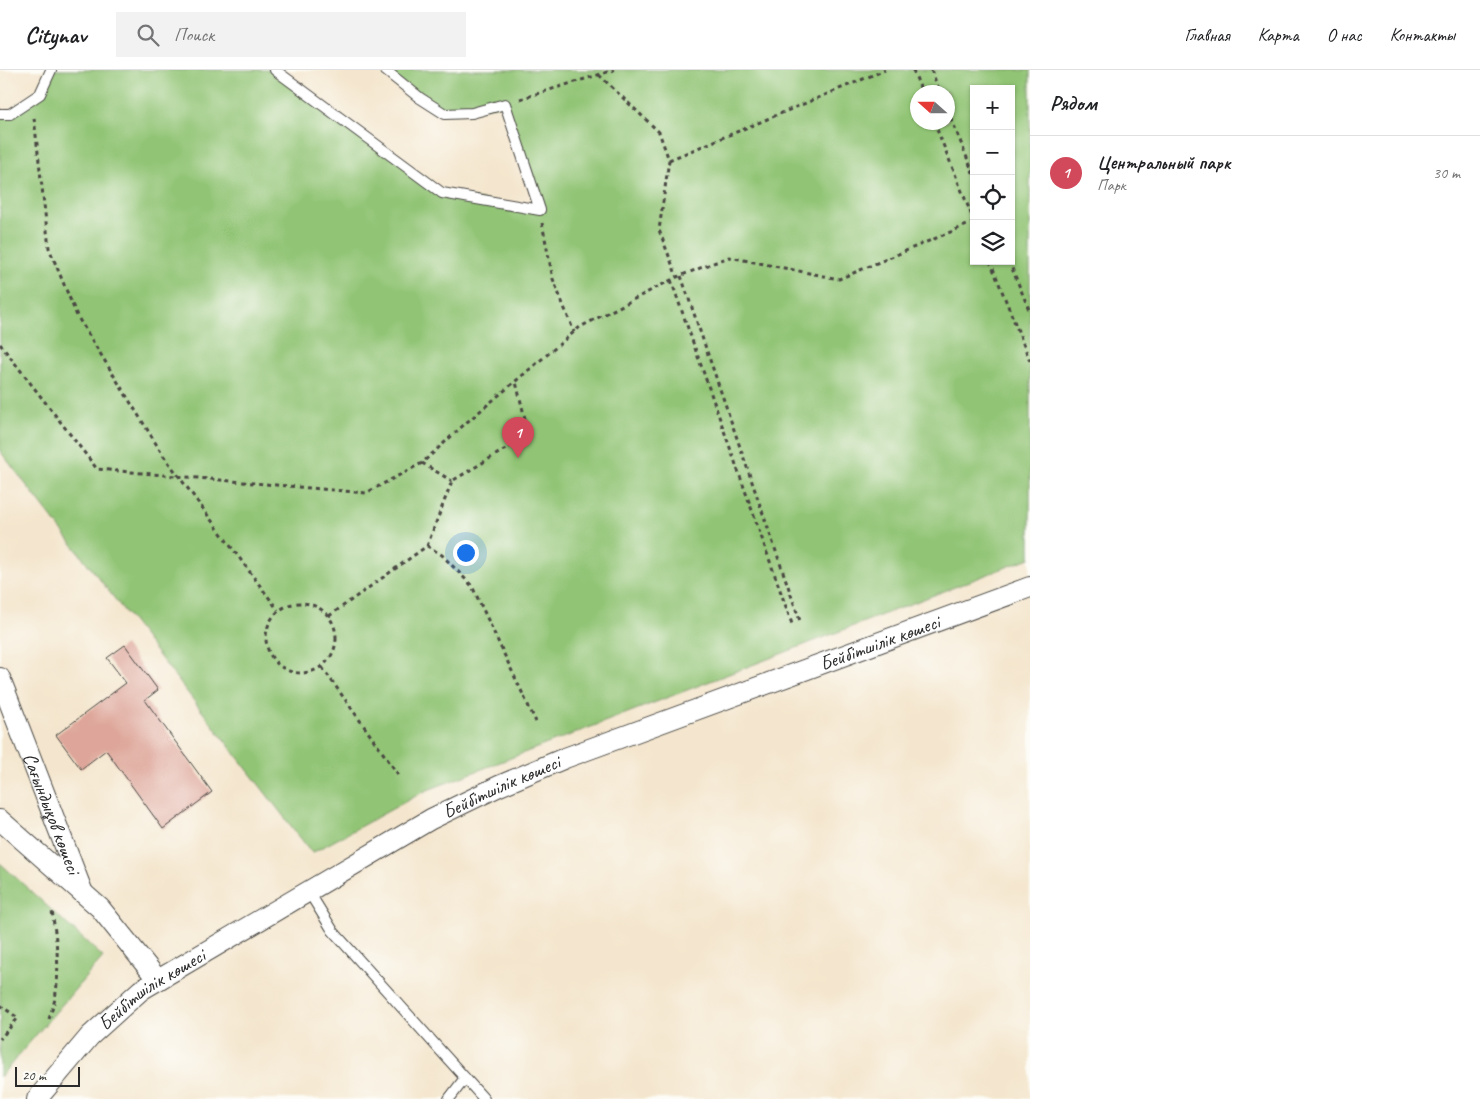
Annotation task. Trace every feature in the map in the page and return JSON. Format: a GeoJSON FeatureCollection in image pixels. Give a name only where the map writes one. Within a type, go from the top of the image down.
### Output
{"type":"FeatureCollection","features":[{"type":"Feature","properties":{"kind":"street","name":"Бейбітшілік көшесі"},"geometry":{"type":"LineString","coordinates":[[37,1099],[90,1036],[141,990],[431,819],[515,779],[565,758],[1030,587]]}},
{"type":"Feature","properties":{"kind":"street","name":"Сағындықов көшесі"},"geometry":{"type":"LineString","coordinates":[[0,678],[83,893]]}},
{"type":"Feature","properties":{"kind":"street","name":"Сағындықов көшесі"},"geometry":{"type":"LineString","coordinates":[[0,820],[100,908],[158,980]]}},
{"type":"Feature","properties":{"kind":"lane"},"geometry":{"type":"LineString","coordinates":[[0,114],[10,114],[40,94],[51,70]]}},
{"type":"Feature","properties":{"kind":"lane"},"geometry":{"type":"LineString","coordinates":[[275,70],[442,193],[540,210],[506,104],[472,113],[445,114],[420,98],[384,70]]}},
{"type":"Feature","properties":{"kind":"lane"},"geometry":{"type":"LineString","coordinates":[[309,892],[333,931],[484,1099]]}},
{"type":"Feature","properties":{"kind":"lane"},"geometry":{"type":"LineString","coordinates":[[449,1099],[465,1078]]}},
{"type":"Feature","properties":{"kind":"path"},"geometry":{"type":"LineString","coordinates":[[506,104],[614,70]]}},
{"type":"Feature","properties":{"kind":"path"},"geometry":{"type":"LineString","coordinates":[[669,160],[885,70]]}},
{"type":"Feature","properties":{"kind":"path"},"geometry":{"type":"LineString","coordinates":[[913,70],[919,85]]}},
{"type":"Feature","properties":{"kind":"path"},"geometry":{"type":"LineString","coordinates":[[931,70],[937,85]]}},
{"type":"Feature","properties":{"kind":"path"},"geometry":{"type":"LineString","coordinates":[[599,75],[659,132],[669,160],[659,230],[677,277]]}},
{"type":"Feature","properties":{"kind":"path"},"geometry":{"type":"LineString","coordinates":[[32,99],[49,248],[77,316],[163,455],[278,610]]}},
{"type":"Feature","properties":{"kind":"path"},"geometry":{"type":"LineString","coordinates":[[955,128],[970,165]]}},
{"type":"Feature","properties":{"kind":"path"},"geometry":{"type":"LineString","coordinates":[[937,130],[973,220]]}},
{"type":"Feature","properties":{"kind":"path"},"geometry":{"type":"LineString","coordinates":[[540,210],[553,279],[574,332]]}},
{"type":"Feature","properties":{"kind":"path"},"geometry":{"type":"LineString","coordinates":[[0,344],[97,468],[366,493],[422,463],[467,422],[580,327],[677,277],[729,257],[840,280],[970,224]]}},
{"type":"Feature","properties":{"kind":"path"},"geometry":{"type":"LineString","coordinates":[[992,265],[1030,361]]}},
{"type":"Feature","properties":{"kind":"path"},"geometry":{"type":"LineString","coordinates":[[1011,265],[1030,312]]}},
{"type":"Feature","properties":{"kind":"path"},"geometry":{"type":"LineString","coordinates":[[681,276],[800,621]]}},
{"type":"Feature","properties":{"kind":"path"},"geometry":{"type":"LineString","coordinates":[[671,280],[792,624]]}},
{"type":"Feature","properties":{"kind":"path"},"geometry":{"type":"LineString","coordinates":[[329,616],[428,546],[452,481],[529,435],[516,382]]}},
{"type":"Feature","properties":{"kind":"path"},"geometry":{"type":"LineString","coordinates":[[422,463],[452,481]]}},
{"type":"Feature","properties":{"kind":"path"},"geometry":{"type":"LineString","coordinates":[[428,546],[442,556],[472,586],[536,722]]}},
{"type":"Feature","properties":{"kind":"path"},"geometry":{"type":"LineString","coordinates":[[300,602],[321,608],[329,616],[334,626],[335,649],[330,659],[322,667],[311,672],[299,674],[287,671],[276,664],[269,655],[266,631],[278,610],[300,602]]}},
{"type":"Feature","properties":{"kind":"path"},"geometry":{"type":"LineString","coordinates":[[322,667],[400,776]]}},
{"type":"Feature","properties":{"kind":"path"},"geometry":{"type":"LineString","coordinates":[[49,1018],[56,993],[57,975],[56,940],[52,911]]}},
{"type":"Feature","properties":{"kind":"path"},"geometry":{"type":"LineString","coordinates":[[0,1004],[18,1018],[0,1038]]}},
{"type":"Feature","properties":{"kind":"green space"},"geometry":{"type":"Polygon","coordinates":[[[51,70],[275,70],[442,193],[539,210],[505,104],[445,114],[385,70],[1030,70],[1030,558],[425,791],[312,853],[0,451],[0,114],[32,99],[51,70]]]}},
{"type":"Feature","properties":{"kind":"green space"},"geometry":{"type":"Polygon","coordinates":[[[0,863],[103,957],[0,1077],[0,863]]]}},
{"type":"Feature","properties":{"kind":"building"},"geometry":{"type":"Polygon","coordinates":[[[125,645],[158,690],[145,700],[212,792],[163,829],[106,750],[81,769],[56,735],[126,683],[107,658],[125,645]]]}},
{"type":"Feature","properties":{"kind":"place","name":"Центральный парк"},"geometry":{"type":"Point","coordinates":[518,458]}}]}
